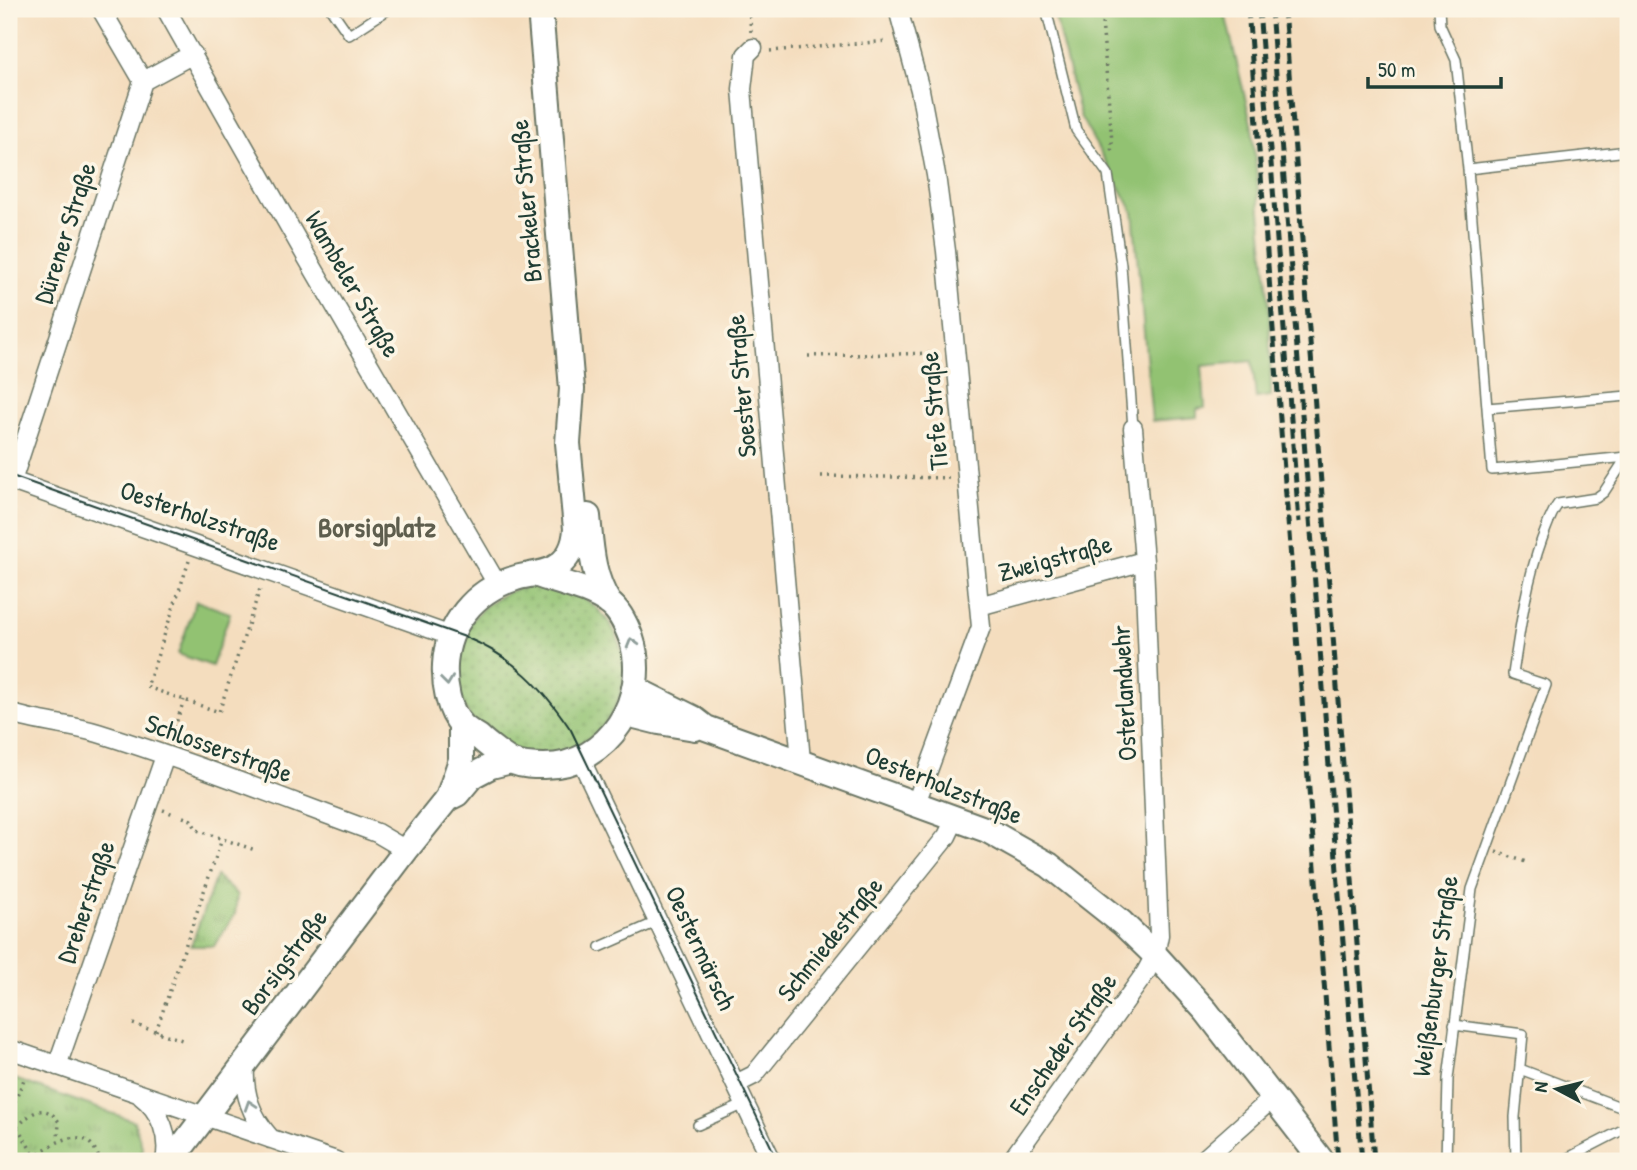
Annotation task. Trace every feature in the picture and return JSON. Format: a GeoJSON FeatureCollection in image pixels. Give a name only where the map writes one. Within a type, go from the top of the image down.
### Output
{"type":"FeatureCollection","features":[{"type":"Feature","properties":{"kind":"main road","name":"Brackeler Straße"},"geometry":{"type":"LineString","coordinates":[[535,574],[559,565],[570,553],[575,542],[576,529],[568,443],[572,389],[540,9]]}},
{"type":"Feature","properties":{"kind":"main road","name":"Brackeler Straße"},"geometry":{"type":"LineString","coordinates":[[572,389],[582,407],[582,451],[593,562],[600,588],[609,603]]}},
{"type":"Feature","properties":{"kind":"main road"},"geometry":{"type":"LineString","coordinates":[[535,574],[575,587],[609,603],[628,631],[635,649],[637,668],[635,689],[627,714],[612,735],[599,747],[580,758],[552,766],[528,766],[511,761],[461,724],[446,687],[445,664],[451,636],[470,604],[496,584],[535,574]]}},
{"type":"Feature","properties":{"kind":"main road","name":"Oesterholzstraße"},"geometry":{"type":"LineString","coordinates":[[635,689],[693,718],[706,728],[956,817],[1008,840],[1049,865],[1122,923],[1155,955],[1206,1011],[1274,1097]]}},
{"type":"Feature","properties":{"kind":"main road","name":"Oesterholzstraße"},"geometry":{"type":"LineString","coordinates":[[627,714],[688,728],[706,728]]}},
{"type":"Feature","properties":{"kind":"main road","name":"Borsigstraße"},"geometry":{"type":"LineString","coordinates":[[172,1161],[447,799],[461,760],[461,724]]}},
{"type":"Feature","properties":{"kind":"main road","name":"Borsigstraße"},"geometry":{"type":"LineString","coordinates":[[447,799],[457,794],[477,773],[511,761]]}},
{"type":"Feature","properties":{"kind":"main road"},"geometry":{"type":"LineString","coordinates":[[1274,1097],[1322,1161]]}},
{"type":"Feature","properties":{"kind":"street"},"geometry":{"type":"LineString","coordinates":[[101,9],[143,81],[194,54]]}},
{"type":"Feature","properties":{"kind":"street","name":"Wambeler Straße"},"geometry":{"type":"LineString","coordinates":[[166,9],[496,584]]}},
{"type":"Feature","properties":{"kind":"street","name":"Tiefe Straße"},"geometry":{"type":"LineString","coordinates":[[898,9],[920,90],[936,175],[946,250],[981,627],[916,803]]}},
{"type":"Feature","properties":{"kind":"street","name":"Soester Straße"},"geometry":{"type":"LineString","coordinates":[[761,50],[746,55],[742,89],[801,761]]}},
{"type":"Feature","properties":{"kind":"street","name":"Dürener Straße"},"geometry":{"type":"LineString","coordinates":[[10,480],[143,81]]}},
{"type":"Feature","properties":{"kind":"street","name":"Osterlandwehr"},"geometry":{"type":"LineString","coordinates":[[1133,428],[1144,561],[1158,866],[1159,935],[1155,955]]}},
{"type":"Feature","properties":{"kind":"street","name":"Oesterholzstraße"},"geometry":{"type":"LineString","coordinates":[[10,480],[451,636]]}},
{"type":"Feature","properties":{"kind":"street","name":"Zweigstraße"},"geometry":{"type":"LineString","coordinates":[[979,606],[1144,561]]}},
{"type":"Feature","properties":{"kind":"street","name":"Schlosserstraße"},"geometry":{"type":"LineString","coordinates":[[9,713],[30,720],[97,733],[165,756],[377,832],[406,850]]}},
{"type":"Feature","properties":{"kind":"street","name":"Dreherstraße"},"geometry":{"type":"LineString","coordinates":[[57,1066],[165,756]]}},
{"type":"Feature","properties":{"kind":"street","name":"Oestermärsch"},"geometry":{"type":"LineString","coordinates":[[580,758],[772,1161]]}},
{"type":"Feature","properties":{"kind":"street","name":"Schmiedestraße"},"geometry":{"type":"LineString","coordinates":[[736,1084],[754,1075],[947,836],[956,817]]}},
{"type":"Feature","properties":{"kind":"street","name":"Enscheder Straße"},"geometry":{"type":"LineString","coordinates":[[1011,1161],[1146,972],[1155,955]]}},
{"type":"Feature","properties":{"kind":"street"},"geometry":{"type":"LineString","coordinates":[[9,1049],[336,1161]]}},
{"type":"Feature","properties":{"kind":"street"},"geometry":{"type":"LineString","coordinates":[[245,1064],[245,1086],[251,1108],[255,1119],[271,1139]]}},
{"type":"Feature","properties":{"kind":"street"},"geometry":{"type":"LineString","coordinates":[[138,1094],[150,1103],[163,1126],[167,1151],[165,1161]]}},
{"type":"Feature","properties":{"kind":"street"},"geometry":{"type":"LineString","coordinates":[[1202,1161],[1274,1097]]}},
{"type":"Feature","properties":{"kind":"lane"},"geometry":{"type":"LineString","coordinates":[[331,9],[349,35],[389,9]]}},
{"type":"Feature","properties":{"kind":"lane"},"geometry":{"type":"LineString","coordinates":[[1046,9],[1076,130],[1108,174],[1121,265],[1133,428]]}},
{"type":"Feature","properties":{"kind":"lane"},"geometry":{"type":"LineString","coordinates":[[1439,9],[1440,25],[1456,60],[1468,169],[1492,470],[1627,456]]}},
{"type":"Feature","properties":{"kind":"lane"},"geometry":{"type":"LineString","coordinates":[[1468,169],[1628,151]]}},
{"type":"Feature","properties":{"kind":"lane"},"geometry":{"type":"LineString","coordinates":[[1487,408],[1628,396]]}},
{"type":"Feature","properties":{"kind":"lane","name":"Weißenburger Straße"},"geometry":{"type":"LineString","coordinates":[[1446,1161],[1448,1079],[1472,889],[1546,685],[1513,674],[1533,564],[1552,512],[1558,504],[1596,498],[1604,492],[1627,456]]}},
{"type":"Feature","properties":{"kind":"lane"},"geometry":{"type":"LineString","coordinates":[[600,947],[659,920]]}},
{"type":"Feature","properties":{"kind":"lane"},"geometry":{"type":"LineString","coordinates":[[1454,1025],[1523,1034],[1515,1117],[1516,1161]]}},
{"type":"Feature","properties":{"kind":"lane"},"geometry":{"type":"LineString","coordinates":[[1520,1069],[1628,1110]]}},
{"type":"Feature","properties":{"kind":"lane"},"geometry":{"type":"LineString","coordinates":[[698,1125],[745,1104]]}},
{"type":"Feature","properties":{"kind":"lane"},"geometry":{"type":"LineString","coordinates":[[1562,1161],[1628,1127]]}},
{"type":"Feature","properties":{"kind":"path"},"geometry":{"type":"LineString","coordinates":[[749,9],[761,50],[888,41]]}},
{"type":"Feature","properties":{"kind":"path"},"geometry":{"type":"LineString","coordinates":[[1101,9],[1112,142],[1108,174]]}},
{"type":"Feature","properties":{"kind":"path"},"geometry":{"type":"LineString","coordinates":[[808,356],[938,353]]}},
{"type":"Feature","properties":{"kind":"path"},"geometry":{"type":"LineString","coordinates":[[821,476],[951,478]]}},
{"type":"Feature","properties":{"kind":"path"},"geometry":{"type":"LineString","coordinates":[[195,545],[147,687],[219,712],[266,570]]}},
{"type":"Feature","properties":{"kind":"path"},"geometry":{"type":"LineString","coordinates":[[165,756],[184,700]]}},
{"type":"Feature","properties":{"kind":"path"},"geometry":{"type":"LineString","coordinates":[[183,817],[191,820],[197,830],[255,850]]}},
{"type":"Feature","properties":{"kind":"path"},"geometry":{"type":"LineString","coordinates":[[156,1031],[222,839]]}},
{"type":"Feature","properties":{"kind":"path"},"geometry":{"type":"LineString","coordinates":[[1488,849],[1529,863]]}},
{"type":"Feature","properties":{"kind":"path"},"geometry":{"type":"LineString","coordinates":[[133,1024],[182,1040]]}},
{"type":"Feature","properties":{"kind":"path"},"geometry":{"type":"LineString","coordinates":[[25,1077],[10,1107],[14,1121],[34,1159],[58,1139],[69,1137],[81,1138],[97,1151],[100,1161]]}},
{"type":"Feature","properties":{"kind":"path"},"geometry":{"type":"LineString","coordinates":[[17,1127],[31,1113],[47,1111],[59,1122],[58,1139]]}},
{"type":"Feature","properties":{"kind":"path"},"geometry":{"type":"LineString","coordinates":[[9,1127],[14,1121]]}},
{"type":"Feature","properties":{"kind":"green space"},"geometry":{"type":"Polygon","coordinates":[[[1053,9],[1224,9],[1252,127],[1269,305],[1271,396],[1256,398],[1252,361],[1202,366],[1205,408],[1197,409],[1197,417],[1152,421],[1133,211],[1080,116],[1053,9]]]}},
{"type":"Feature","properties":{"kind":"green space"},"geometry":{"type":"Polygon","coordinates":[[[540,586],[572,592],[599,611],[618,638],[624,670],[618,702],[599,729],[572,748],[540,754],[508,748],[481,729],[462,702],[456,670],[462,638],[481,611],[508,592],[540,586]]]}},
{"type":"Feature","properties":{"kind":"green space"},"geometry":{"type":"Polygon","coordinates":[[[196,601],[230,613],[212,666],[178,654],[196,601]]]}},
{"type":"Feature","properties":{"kind":"green space"},"geometry":{"type":"Polygon","coordinates":[[[216,876],[237,895],[235,914],[214,946],[191,946],[216,876]]]}},
{"type":"Feature","properties":{"kind":"green space"},"geometry":{"type":"Polygon","coordinates":[[[9,1077],[134,1121],[143,1150],[135,1161],[9,1161],[9,1077]]]}},
{"type":"Feature","properties":{"kind":"tram line"},"geometry":{"type":"LineString","coordinates":[[9,475],[465,637],[498,654],[526,675],[571,730],[778,1161]]}},
{"type":"Feature","properties":{"kind":"railway"},"geometry":{"type":"LineString","coordinates":[[1248,9],[1338,1161]]}},
{"type":"Feature","properties":{"kind":"railway"},"geometry":{"type":"LineString","coordinates":[[1259,9],[1299,522]]}},
{"type":"Feature","properties":{"kind":"railway"},"geometry":{"type":"LineString","coordinates":[[1271,9],[1338,884],[1362,1161]]}},
{"type":"Feature","properties":{"kind":"railway"},"geometry":{"type":"LineString","coordinates":[[1284,9],[1374,1161]]}},
{"type":"Feature","properties":{"kind":"district","name":"Borsigplatz"},"geometry":{"type":"Point","coordinates":[377,527]}}]}
